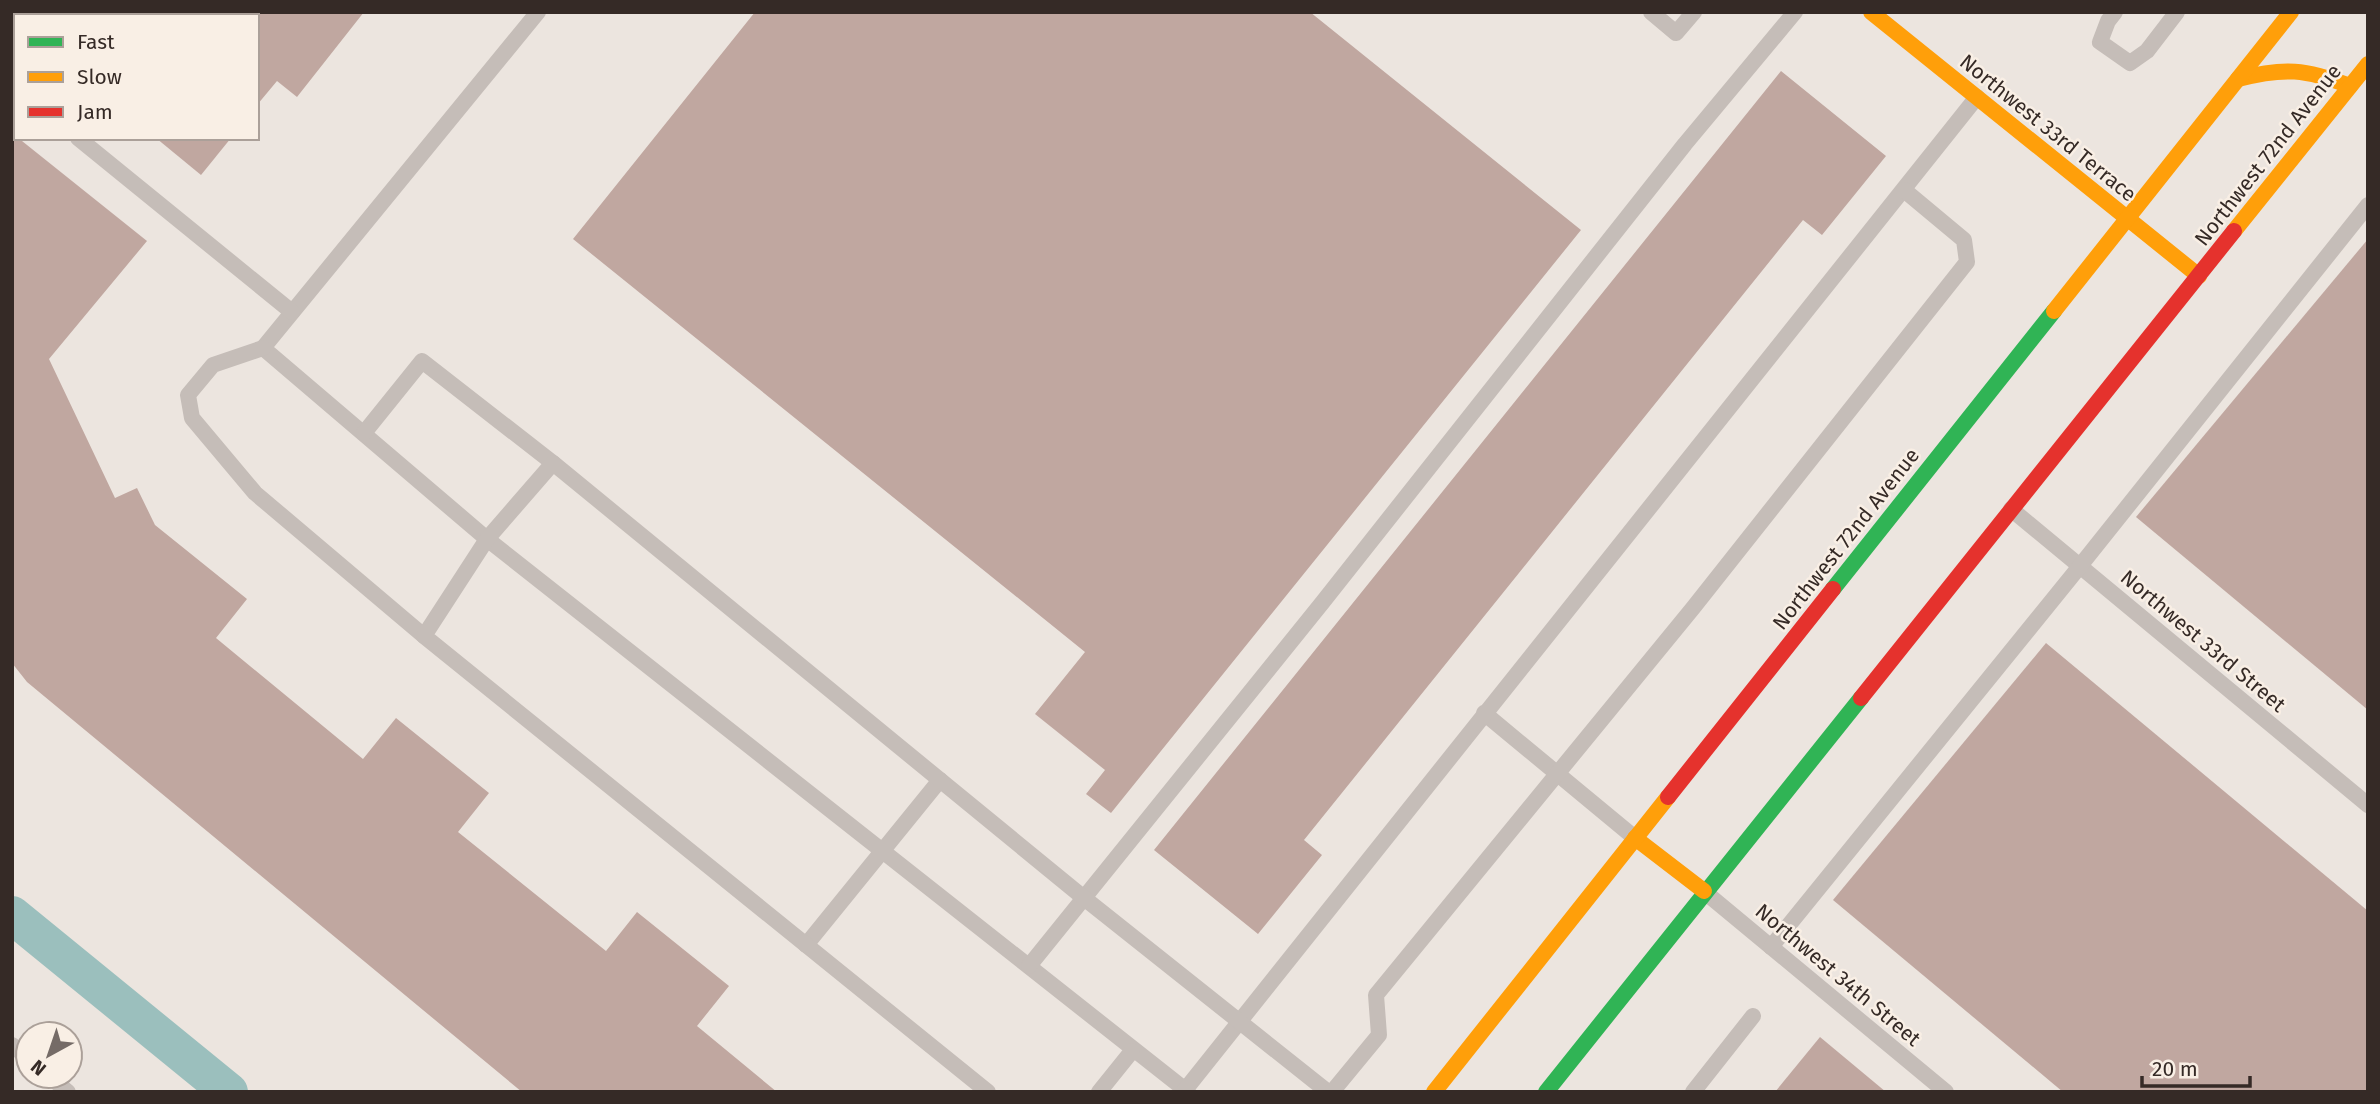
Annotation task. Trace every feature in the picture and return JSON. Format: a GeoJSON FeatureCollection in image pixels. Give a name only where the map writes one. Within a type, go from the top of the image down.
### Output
{"type":"FeatureCollection","features":[{"type":"Feature","properties":{"kind":"main road","name":"Northwest 33rd Terrace"},"geometry":{"type":"LineString","coordinates":[[1871,12],[2199,276]]}},
{"type":"Feature","properties":{"kind":"main road","name":"Northwest 72nd Avenue"},"geometry":{"type":"LineString","coordinates":[[1434,1092],[2291,12]]}},
{"type":"Feature","properties":{"kind":"main road","name":"Northwest 72nd Avenue"},"geometry":{"type":"LineString","coordinates":[[1546,1092],[2011,509],[2199,276],[2354,90],[2368,64]]}},
{"type":"Feature","properties":{"kind":"main road"},"geometry":{"type":"LineString","coordinates":[[2238,79],[2279,67],[2311,71],[2354,90]]}},
{"type":"Feature","properties":{"kind":"main road"},"geometry":{"type":"LineString","coordinates":[[1635,838],[1704,891]]}},
{"type":"Feature","properties":{"kind":"lane"},"geometry":{"type":"LineString","coordinates":[[538,12],[263,348],[213,365],[188,395],[192,418],[255,493],[424,636],[988,1092]]}},
{"type":"Feature","properties":{"kind":"lane"},"geometry":{"type":"LineString","coordinates":[[1651,12],[1676,33],[1694,12]]}},
{"type":"Feature","properties":{"kind":"lane"},"geometry":{"type":"LineString","coordinates":[[1029,966],[1685,144],[1795,12]]}},
{"type":"Feature","properties":{"kind":"lane"},"geometry":{"type":"LineString","coordinates":[[2115,12],[2108,21],[2100,42],[2130,63],[2147,51],[2177,12]]}},
{"type":"Feature","properties":{"kind":"lane"},"geometry":{"type":"LineString","coordinates":[[263,348],[487,539],[1186,1091],[1484,713],[1977,97]]}},
{"type":"Feature","properties":{"kind":"lane"},"geometry":{"type":"LineString","coordinates":[[80,140],[292,312]]}},
{"type":"Feature","properties":{"kind":"lane"},"geometry":{"type":"LineString","coordinates":[[364,433],[422,361],[552,463],[1084,898],[1330,1092],[1379,1035],[1376,995],[1693,608],[1967,262],[1964,240],[1904,190]]}},
{"type":"Feature","properties":{"kind":"lane"},"geometry":{"type":"LineString","coordinates":[[1771,947],[2368,205]]}},
{"type":"Feature","properties":{"kind":"lane"},"geometry":{"type":"LineString","coordinates":[[424,636],[487,539],[552,463]]}},
{"type":"Feature","properties":{"kind":"lane","name":"Northwest 33rd Street"},"geometry":{"type":"LineString","coordinates":[[2011,509],[2368,805]]}},
{"type":"Feature","properties":{"kind":"lane"},"geometry":{"type":"LineString","coordinates":[[1484,713],[1635,838]]}},
{"type":"Feature","properties":{"kind":"lane"},"geometry":{"type":"LineString","coordinates":[[806,945],[940,780]]}},
{"type":"Feature","properties":{"kind":"lane","name":"Northwest 34th Street"},"geometry":{"type":"LineString","coordinates":[[1704,891],[1946,1092]]}},
{"type":"Feature","properties":{"kind":"lane"},"geometry":{"type":"LineString","coordinates":[[1693,1092],[1753,1016]]}},
{"type":"Feature","properties":{"kind":"lane"},"geometry":{"type":"LineString","coordinates":[[1099,1092],[1132,1051]]}},
{"type":"Feature","properties":{"kind":"building"},"geometry":{"type":"Polygon","coordinates":[[[364,12],[297,97],[277,81],[259,103],[259,14],[41,14],[364,12]]]}},
{"type":"Feature","properties":{"kind":"building"},"geometry":{"type":"Polygon","coordinates":[[[755,12],[1310,12],[1581,230],[1111,813],[1086,794],[1105,770],[1035,714],[1085,652],[573,239],[755,12]]]}},
{"type":"Feature","properties":{"kind":"building"},"geometry":{"type":"Polygon","coordinates":[[[1781,71],[1886,156],[1822,235],[1803,220],[1304,840],[1322,855],[1258,934],[1154,850],[1781,71]]]}},
{"type":"Feature","properties":{"kind":"building"},"geometry":{"type":"Polygon","coordinates":[[[12,133],[14,140],[21,140],[147,241],[49,359],[115,498],[137,488],[155,525],[247,599],[216,638],[363,759],[396,718],[489,793],[458,832],[606,951],[637,912],[729,986],[697,1026],[777,1092],[522,1092],[27,682],[12,663],[12,133]]]}},
{"type":"Feature","properties":{"kind":"building"},"geometry":{"type":"Polygon","coordinates":[[[158,140],[229,140],[201,175],[158,140]]]}},
{"type":"Feature","properties":{"kind":"building"},"geometry":{"type":"Polygon","coordinates":[[[2368,239],[2368,710],[2136,517],[2368,239]]]}},
{"type":"Feature","properties":{"kind":"building"},"geometry":{"type":"Polygon","coordinates":[[[2046,643],[2368,911],[2368,1092],[2063,1092],[1833,900],[2046,643]]]}},
{"type":"Feature","properties":{"kind":"building"},"geometry":{"type":"Polygon","coordinates":[[[1820,1037],[1886,1092],[1775,1092],[1820,1037]]]}},
{"type":"Feature","properties":{"kind":"waterway"},"geometry":{"type":"LineString","coordinates":[[12,915],[229,1092]]}},
{"type":"Feature","properties":{"kind":"traffic: fast"},"geometry":{"type":"LineString","coordinates":[[1833,589],[2054,311]]}},
{"type":"Feature","properties":{"kind":"traffic: fast"},"geometry":{"type":"LineString","coordinates":[[1546,1092],[1861,698]]}},
{"type":"Feature","properties":{"kind":"traffic: slow"},"geometry":{"type":"LineString","coordinates":[[1871,12],[2199,276]]}},
{"type":"Feature","properties":{"kind":"traffic: slow"},"geometry":{"type":"LineString","coordinates":[[2054,311],[2291,12]]}},
{"type":"Feature","properties":{"kind":"traffic: slow"},"geometry":{"type":"LineString","coordinates":[[2234,231],[2368,64]]}},
{"type":"Feature","properties":{"kind":"traffic: slow"},"geometry":{"type":"LineString","coordinates":[[2238,79],[2282,71],[2307,73],[2350,86]]}},
{"type":"Feature","properties":{"kind":"traffic: slow"},"geometry":{"type":"LineString","coordinates":[[1434,1092],[1668,797]]}},
{"type":"Feature","properties":{"kind":"traffic: slow"},"geometry":{"type":"LineString","coordinates":[[1635,838],[1704,891]]}},
{"type":"Feature","properties":{"kind":"traffic: jam"},"geometry":{"type":"LineString","coordinates":[[1861,698],[2234,231]]}},
{"type":"Feature","properties":{"kind":"traffic: jam"},"geometry":{"type":"LineString","coordinates":[[1668,797],[1833,589]]}}]}
